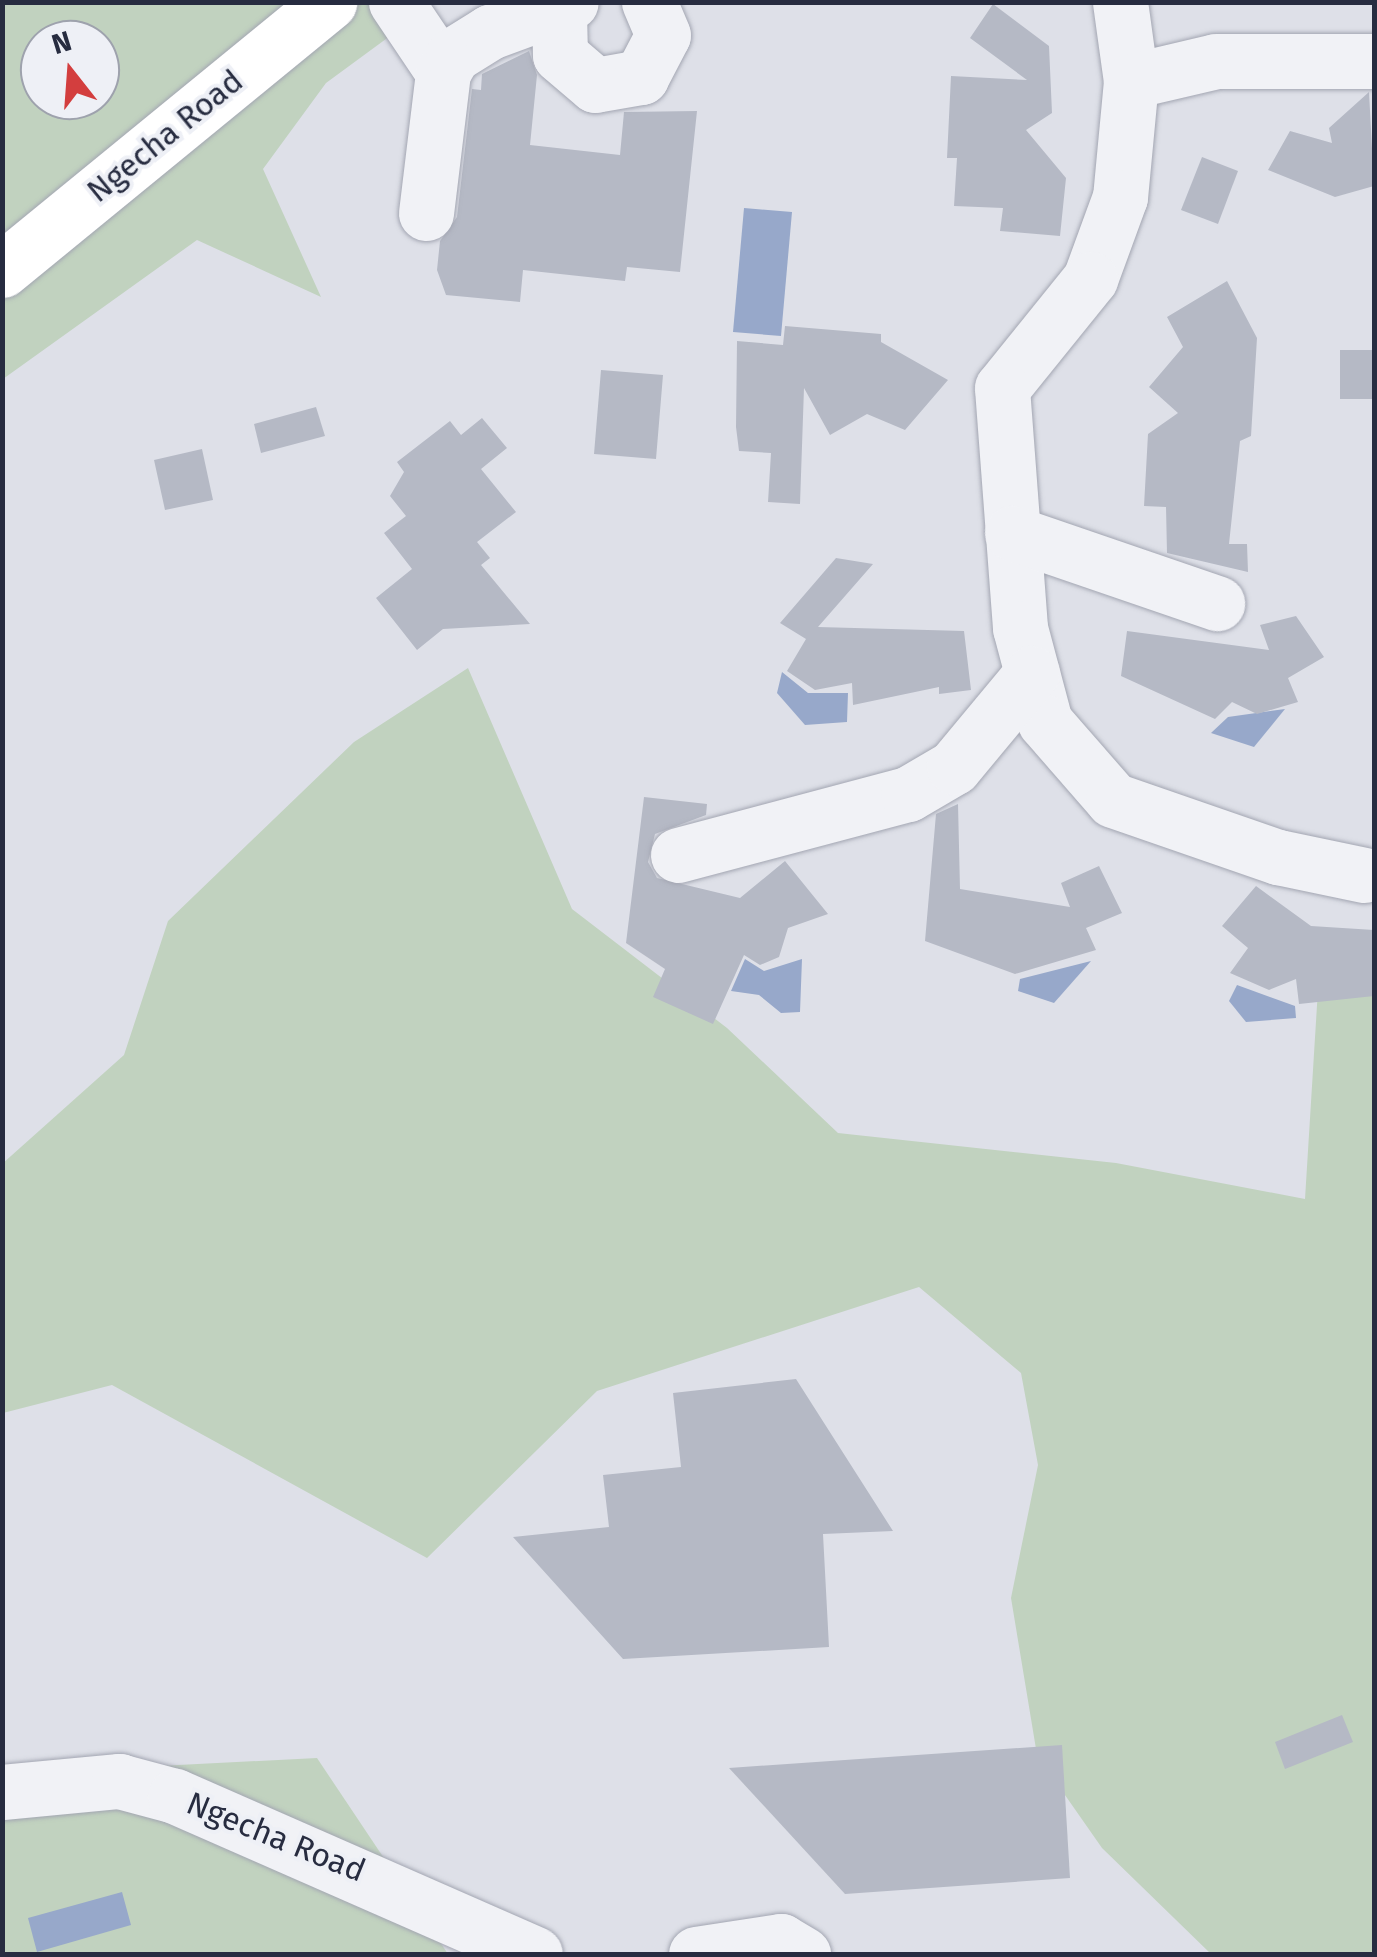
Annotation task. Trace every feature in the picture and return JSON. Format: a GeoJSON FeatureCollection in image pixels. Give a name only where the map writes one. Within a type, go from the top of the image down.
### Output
{"type":"FeatureCollection","features":[{"type":"Feature","properties":{"kind":"main road","name":"Ngecha Road"},"geometry":{"type":"LineString","coordinates":[[2,270],[329,2]]}},
{"type":"Feature","properties":{"kind":"street"},"geometry":{"type":"LineString","coordinates":[[396,2],[443,72]]}},
{"type":"Feature","properties":{"kind":"street"},"geometry":{"type":"LineString","coordinates":[[426,213],[443,72],[454,55],[490,32],[565,7],[560,55],[595,85],[641,76],[663,35],[648,2]]}},
{"type":"Feature","properties":{"kind":"street"},"geometry":{"type":"LineString","coordinates":[[1120,2],[1131,82],[1120,197],[1090,279],[1002,388],[1012,533],[1032,673],[1045,722],[1113,800],[1278,858],[1364,875]]}},
{"type":"Feature","properties":{"kind":"street"},"geometry":{"type":"LineString","coordinates":[[1131,82],[1216,62],[1374,61]]}},
{"type":"Feature","properties":{"kind":"street"},"geometry":{"type":"LineString","coordinates":[[1012,533],[1217,603]]}},
{"type":"Feature","properties":{"kind":"street"},"geometry":{"type":"LineString","coordinates":[[678,855],[908,794],[954,768],[1032,673]]}},
{"type":"Feature","properties":{"kind":"street","name":"Ngecha Road"},"geometry":{"type":"LineString","coordinates":[[2,1792],[120,1781],[175,1796],[535,1954]]}},
{"type":"Feature","properties":{"kind":"street"},"geometry":{"type":"LineString","coordinates":[[696,1954],[781,1940],[803,1954]]}},
{"type":"Feature","properties":{"kind":"green space"},"geometry":{"type":"Polygon","coordinates":[[[3,3],[435,3],[326,83],[263,169],[321,297],[197,240],[3,379],[3,3]]]}},
{"type":"Feature","properties":{"kind":"green space"},"geometry":{"type":"Polygon","coordinates":[[[468,668],[572,909],[727,1028],[838,1133],[1116,1163],[1305,1199],[1318,989],[1374,953],[1374,1954],[1211,1954],[1102,1848],[1037,1755],[1011,1598],[1038,1465],[1021,1373],[919,1287],[597,1391],[427,1558],[112,1385],[3,1413],[2,1164],[124,1055],[168,921],[354,742],[468,668]]]}},
{"type":"Feature","properties":{"kind":"green space"},"geometry":{"type":"Polygon","coordinates":[[[317,1758],[448,1954],[3,1954],[3,1774],[317,1758]]]}},
{"type":"Feature","properties":{"kind":"water"},"geometry":{"type":"Polygon","coordinates":[[[744,208],[792,212],[781,336],[733,332],[744,208]]]}},
{"type":"Feature","properties":{"kind":"water"},"geometry":{"type":"Polygon","coordinates":[[[782,672],[808,693],[848,693],[847,722],[805,725],[777,693],[782,672]]]}},
{"type":"Feature","properties":{"kind":"water"},"geometry":{"type":"Polygon","coordinates":[[[1285,709],[1254,747],[1211,733],[1228,717],[1285,709]]]}},
{"type":"Feature","properties":{"kind":"water"},"geometry":{"type":"Polygon","coordinates":[[[745,959],[764,971],[802,959],[800,1012],[781,1013],[759,995],[731,991],[745,959]]]}},
{"type":"Feature","properties":{"kind":"water"},"geometry":{"type":"Polygon","coordinates":[[[1091,961],[1054,1003],[1018,991],[1020,979],[1091,961]]]}},
{"type":"Feature","properties":{"kind":"water"},"geometry":{"type":"Polygon","coordinates":[[[1237,985],[1295,1006],[1296,1018],[1246,1022],[1229,1001],[1237,985]]]}},
{"type":"Feature","properties":{"kind":"water"},"geometry":{"type":"Polygon","coordinates":[[[122,1892],[131,1925],[37,1952],[28,1918],[122,1892]]]}},
{"type":"Feature","properties":{"kind":"building"},"geometry":{"type":"Polygon","coordinates":[[[993,4],[1049,46],[1052,113],[1026,130],[1066,178],[1060,236],[1000,231],[1003,208],[954,206],[957,158],[947,158],[951,76],[1027,80],[970,38],[993,4]]]}},
{"type":"Feature","properties":{"kind":"building"},"geometry":{"type":"Polygon","coordinates":[[[529,51],[537,75],[530,145],[620,155],[624,112],[697,111],[680,272],[627,267],[625,281],[523,270],[520,302],[446,295],[437,270],[440,241],[457,217],[472,89],[481,90],[482,74],[529,51]]]}},
{"type":"Feature","properties":{"kind":"building"},"geometry":{"type":"Polygon","coordinates":[[[1369,92],[1374,186],[1335,197],[1268,170],[1290,131],[1332,143],[1329,128],[1369,92]]]}},
{"type":"Feature","properties":{"kind":"building"},"geometry":{"type":"Polygon","coordinates":[[[1202,157],[1238,171],[1218,224],[1181,210],[1202,157]]]}},
{"type":"Feature","properties":{"kind":"building"},"geometry":{"type":"Polygon","coordinates":[[[1227,281],[1257,338],[1251,436],[1240,441],[1229,544],[1247,544],[1248,572],[1167,553],[1166,507],[1144,506],[1148,434],[1178,413],[1149,387],[1183,347],[1167,317],[1227,281]]]}},
{"type":"Feature","properties":{"kind":"building"},"geometry":{"type":"Polygon","coordinates":[[[785,326],[881,334],[881,342],[948,380],[905,430],[867,414],[830,435],[804,388],[800,504],[768,502],[771,453],[739,451],[736,427],[737,341],[783,345],[785,326]]]}},
{"type":"Feature","properties":{"kind":"building"},"geometry":{"type":"Polygon","coordinates":[[[1340,350],[1374,350],[1374,399],[1340,399],[1340,350]]]}},
{"type":"Feature","properties":{"kind":"building"},"geometry":{"type":"Polygon","coordinates":[[[601,370],[663,375],[656,459],[594,454],[601,370]]]}},
{"type":"Feature","properties":{"kind":"building"},"geometry":{"type":"Polygon","coordinates":[[[316,407],[325,436],[261,453],[254,424],[316,407]]]}},
{"type":"Feature","properties":{"kind":"building"},"geometry":{"type":"Polygon","coordinates":[[[482,418],[507,448],[481,469],[516,512],[477,542],[490,558],[481,565],[530,624],[443,629],[417,650],[376,598],[412,569],[384,533],[406,516],[390,496],[404,472],[397,462],[450,421],[461,435],[482,418]]]}},
{"type":"Feature","properties":{"kind":"building"},"geometry":{"type":"Polygon","coordinates":[[[202,449],[213,500],[165,510],[154,460],[202,449]]]}},
{"type":"Feature","properties":{"kind":"building"},"geometry":{"type":"Polygon","coordinates":[[[836,558],[873,564],[818,627],[964,631],[971,690],[939,694],[939,687],[853,705],[852,683],[815,690],[787,671],[806,639],[780,623],[836,558]]]}},
{"type":"Feature","properties":{"kind":"building"},"geometry":{"type":"Polygon","coordinates":[[[1296,616],[1324,657],[1288,678],[1298,702],[1257,714],[1232,702],[1215,719],[1121,676],[1127,631],[1269,650],[1260,625],[1296,616]]]}},
{"type":"Feature","properties":{"kind":"building"},"geometry":{"type":"Polygon","coordinates":[[[644,797],[707,804],[706,815],[655,834],[648,862],[657,878],[740,898],[785,861],[828,914],[788,928],[779,957],[760,965],[744,955],[713,1024],[653,997],[665,969],[626,943],[644,797]]]}},
{"type":"Feature","properties":{"kind":"building"},"geometry":{"type":"Polygon","coordinates":[[[958,804],[960,889],[1070,907],[1061,883],[1099,866],[1122,913],[1086,928],[1096,950],[1015,974],[925,941],[936,814],[958,804]]]}},
{"type":"Feature","properties":{"kind":"building"},"geometry":{"type":"Polygon","coordinates":[[[1256,886],[1311,926],[1374,930],[1374,996],[1299,1004],[1296,979],[1269,990],[1230,973],[1248,948],[1222,926],[1256,886]]]}},
{"type":"Feature","properties":{"kind":"building"},"geometry":{"type":"Polygon","coordinates":[[[796,1379],[893,1531],[823,1534],[829,1647],[623,1659],[513,1537],[609,1527],[603,1475],[681,1467],[673,1393],[796,1379]]]}},
{"type":"Feature","properties":{"kind":"building"},"geometry":{"type":"Polygon","coordinates":[[[1342,1715],[1353,1742],[1285,1769],[1275,1742],[1342,1715]]]}},
{"type":"Feature","properties":{"kind":"building"},"geometry":{"type":"Polygon","coordinates":[[[1062,1745],[1070,1878],[845,1894],[729,1768],[1062,1745]]]}}]}
